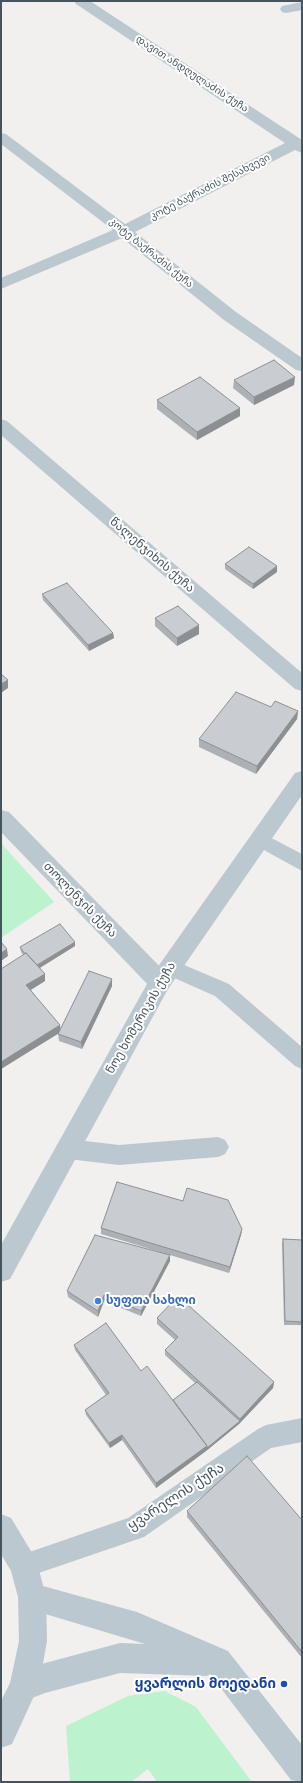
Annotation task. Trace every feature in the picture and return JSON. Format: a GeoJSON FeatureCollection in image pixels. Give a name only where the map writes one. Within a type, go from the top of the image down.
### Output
{"type":"FeatureCollection","features":[{"type":"Feature","properties":{"kind":"street","name":"დავით ანდღულაძის ქუჩა"},"geometry":{"type":"LineString","coordinates":[[81,1],[299,145]]}},
{"type":"Feature","properties":{"kind":"street","name":"კოტე ბაქრაძის ქუჩა"},"geometry":{"type":"LineString","coordinates":[[1,137],[124,231],[230,316],[302,366]]}},
{"type":"Feature","properties":{"kind":"street","name":"კოტე ბაქრაძის შესახვევი"},"geometry":{"type":"LineString","coordinates":[[1,284],[124,231],[299,145]]}},
{"type":"Feature","properties":{"kind":"street","name":"წალენჯიხის ქუჩა"},"geometry":{"type":"LineString","coordinates":[[1,425],[302,684]]}},
{"type":"Feature","properties":{"kind":"street","name":"ნოე ხომერიკის ქუჩა"},"geometry":{"type":"LineString","coordinates":[[1,1270],[165,974],[302,779]]}},
{"type":"Feature","properties":{"kind":"street","name":"თოლენჯის ქუჩა"},"geometry":{"type":"LineString","coordinates":[[1,818],[165,974]]}},
{"type":"Feature","properties":{"kind":"street"},"geometry":{"type":"LineString","coordinates":[[1,1528],[24,1566],[32,1597],[33,1641],[24,1686],[1,1733]]}},
{"type":"Feature","properties":{"kind":"street"},"geometry":{"type":"LineString","coordinates":[[32,1597],[137,1626],[218,1661],[302,1769]]}},
{"type":"Feature","properties":{"kind":"street"},"geometry":{"type":"LineString","coordinates":[[24,1686],[45,1678],[120,1658],[218,1661]]}},
{"type":"Feature","properties":{"kind":"lane"},"geometry":{"type":"LineString","coordinates":[[286,9],[302,6]]}},
{"type":"Feature","properties":{"kind":"lane"},"geometry":{"type":"LineString","coordinates":[[260,839],[302,863]]}},
{"type":"Feature","properties":{"kind":"lane"},"geometry":{"type":"LineString","coordinates":[[165,974],[222,990],[302,1060]]}},
{"type":"Feature","properties":{"kind":"lane"},"geometry":{"type":"LineString","coordinates":[[68,1149],[119,1155],[218,1147]]}},
{"type":"Feature","properties":{"kind":"lane","name":"ყვარელის ქუჩა"},"geometry":{"type":"LineString","coordinates":[[24,1566],[135,1528],[266,1437],[302,1430]]}},
{"type":"Feature","properties":{"kind":"green space"},"geometry":{"type":"Polygon","coordinates":[[[1,843],[54,902],[1,938],[1,843]]]}},
{"type":"Feature","properties":{"kind":"green space"},"geometry":{"type":"Polygon","coordinates":[[[165,1691],[196,1707],[252,1782],[157,1782],[148,1769],[131,1782],[70,1782],[66,1726],[128,1696],[165,1691]]]}},
{"type":"Feature","properties":{"kind":"building"},"geometry":{"type":"Polygon","coordinates":[[[274,360],[295,377],[254,397],[234,380],[274,360]]]}},
{"type":"Feature","properties":{"kind":"building"},"geometry":{"type":"Polygon","coordinates":[[[200,377],[240,408],[197,432],[157,400],[200,377]]]}},
{"type":"Feature","properties":{"kind":"building"},"geometry":{"type":"Polygon","coordinates":[[[249,547],[277,566],[253,584],[225,564],[249,547]]]}},
{"type":"Feature","properties":{"kind":"building"},"geometry":{"type":"Polygon","coordinates":[[[67,583],[113,633],[88,645],[42,594],[67,583]]]}},
{"type":"Feature","properties":{"kind":"building"},"geometry":{"type":"Polygon","coordinates":[[[178,606],[199,625],[177,638],[155,618],[178,606]]]}},
{"type":"Feature","properties":{"kind":"building"},"geometry":{"type":"Polygon","coordinates":[[[1,674],[8,680],[1,684],[1,674]]]}},
{"type":"Feature","properties":{"kind":"building"},"geometry":{"type":"Polygon","coordinates":[[[236,692],[271,707],[275,701],[298,711],[257,766],[199,739],[236,692]]]}},
{"type":"Feature","properties":{"kind":"building"},"geometry":{"type":"Polygon","coordinates":[[[60,924],[75,942],[37,965],[20,947],[60,924]]]}},
{"type":"Feature","properties":{"kind":"building"},"geometry":{"type":"Polygon","coordinates":[[[1,942],[7,949],[1,953],[1,942]]]}},
{"type":"Feature","properties":{"kind":"building"},"geometry":{"type":"Polygon","coordinates":[[[26,953],[45,974],[26,985],[60,1025],[1,1062],[1,969],[26,953]]]}},
{"type":"Feature","properties":{"kind":"building"},"geometry":{"type":"Polygon","coordinates":[[[89,971],[112,979],[81,1042],[58,1034],[89,971]]]}},
{"type":"Feature","properties":{"kind":"building"},"geometry":{"type":"Polygon","coordinates":[[[117,1182],[183,1201],[187,1188],[228,1200],[242,1229],[230,1267],[101,1228],[117,1182]]]}},
{"type":"Feature","properties":{"kind":"building"},"geometry":{"type":"Polygon","coordinates":[[[95,1235],[170,1255],[141,1311],[104,1295],[98,1311],[67,1291],[95,1235]]]}},
{"type":"Feature","properties":{"kind":"building"},"geometry":{"type":"Polygon","coordinates":[[[283,1239],[302,1240],[302,1322],[285,1321],[283,1239]]]}},
{"type":"Feature","properties":{"kind":"building"},"geometry":{"type":"Polygon","coordinates":[[[178,1296],[274,1382],[240,1419],[165,1350],[178,1337],[157,1318],[178,1296]]]}},
{"type":"Feature","properties":{"kind":"building"},"geometry":{"type":"Polygon","coordinates":[[[106,1323],[141,1371],[147,1366],[207,1446],[156,1483],[122,1435],[109,1443],[85,1410],[109,1393],[74,1345],[106,1323]]]}},
{"type":"Feature","properties":{"kind":"building"},"geometry":{"type":"Polygon","coordinates":[[[197,1382],[240,1421],[207,1448],[173,1400],[197,1382]]]}},
{"type":"Feature","properties":{"kind":"building"},"geometry":{"type":"Polygon","coordinates":[[[247,1456],[302,1520],[302,1652],[187,1511],[247,1456]]]}},
{"type":"Feature","properties":{"kind":"place","name":"სუფთა სახლი"},"geometry":{"type":"Point","coordinates":[98,1301]}},
{"type":"Feature","properties":{"kind":"place","name":"ყვარლის მოედანი"},"geometry":{"type":"Point","coordinates":[284,1684]}}]}
